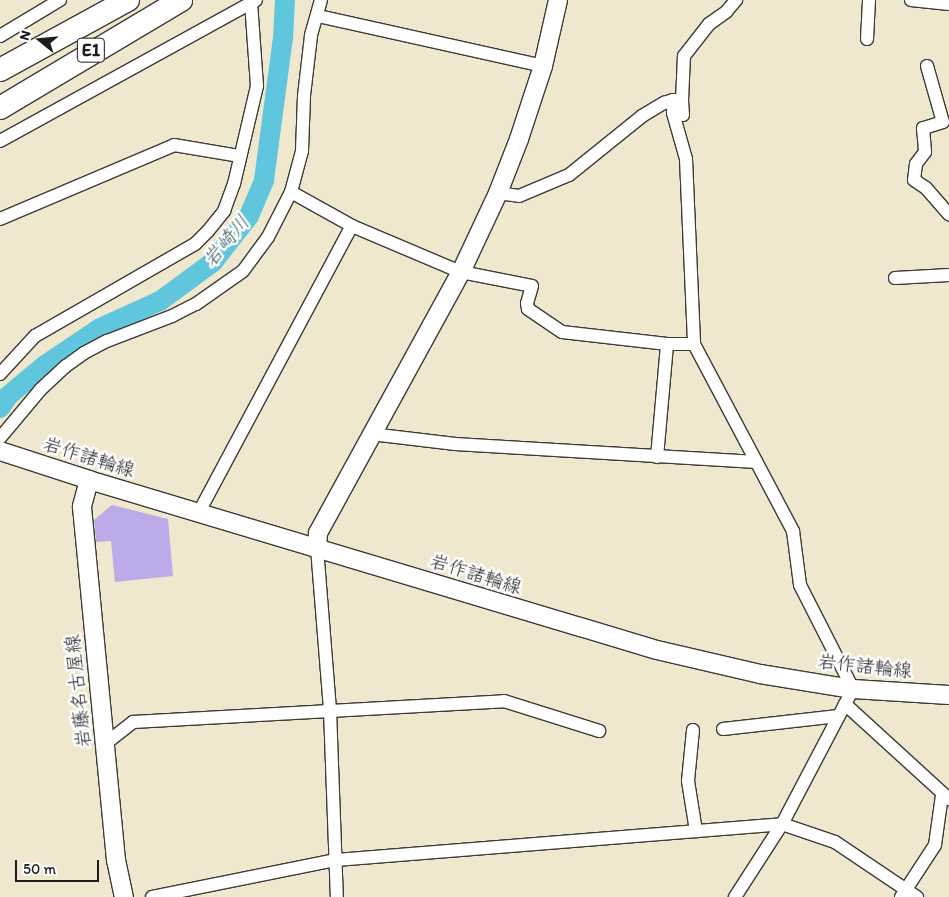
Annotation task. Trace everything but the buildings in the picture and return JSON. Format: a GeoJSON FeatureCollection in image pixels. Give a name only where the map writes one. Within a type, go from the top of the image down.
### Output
{"type":"FeatureCollection","features":[{"type":"Feature","properties":{"kind":"highway","name":"E1"},"geometry":{"type":"LineString","coordinates":[[0,70],[128,0]]}},
{"type":"Feature","properties":{"kind":"highway","name":"E1"},"geometry":{"type":"LineString","coordinates":[[0,99],[181,0]]}},
{"type":"Feature","properties":{"kind":"highway"},"geometry":{"type":"LineString","coordinates":[[0,108],[181,0]]}},
{"type":"Feature","properties":{"kind":"main road"},"geometry":{"type":"LineString","coordinates":[[317,548],[318,533],[461,272],[498,193],[519,139],[543,66],[558,0]]}},
{"type":"Feature","properties":{"kind":"main road","name":"岩作諸輪線"},"geometry":{"type":"LineString","coordinates":[[0,451],[89,480],[657,650],[849,696],[949,695]]}},
{"type":"Feature","properties":{"kind":"main road","name":"岩藤名古屋線"},"geometry":{"type":"LineString","coordinates":[[89,480],[82,507],[116,860],[124,897]]}},
{"type":"Feature","properties":{"kind":"street"},"geometry":{"type":"LineString","coordinates":[[0,438],[41,389],[78,357],[107,341],[172,316],[196,304],[243,272],[268,237],[291,192],[302,152],[304,96],[311,36],[321,0]]}},
{"type":"Feature","properties":{"kind":"street"},"geometry":{"type":"LineString","coordinates":[[736,0],[726,12],[709,24],[684,56],[673,113],[686,159],[694,344],[793,531],[800,585],[849,696],[946,797],[935,845],[903,893]]}},
{"type":"Feature","properties":{"kind":"street"},"geometry":{"type":"LineString","coordinates":[[867,39],[869,0]]}},
{"type":"Feature","properties":{"kind":"street"},"geometry":{"type":"LineString","coordinates":[[917,0],[949,4]]}},
{"type":"Feature","properties":{"kind":"street"},"geometry":{"type":"LineString","coordinates":[[0,141],[254,1],[257,86],[234,184],[224,211],[195,244],[35,336],[0,374]]}},
{"type":"Feature","properties":{"kind":"street"},"geometry":{"type":"LineString","coordinates":[[0,36],[52,2]]}},
{"type":"Feature","properties":{"kind":"street"},"geometry":{"type":"LineString","coordinates":[[318,16],[543,66]]}},
{"type":"Feature","properties":{"kind":"street"},"geometry":{"type":"LineString","coordinates":[[927,66],[943,122],[923,128],[925,152],[916,164],[914,180],[926,188],[949,214]]}},
{"type":"Feature","properties":{"kind":"street"},"geometry":{"type":"LineString","coordinates":[[677,100],[683,115]]}},
{"type":"Feature","properties":{"kind":"street"},"geometry":{"type":"LineString","coordinates":[[498,193],[519,196],[569,175],[642,116],[677,100]]}},
{"type":"Feature","properties":{"kind":"street"},"geometry":{"type":"LineString","coordinates":[[0,219],[174,145],[240,156]]}},
{"type":"Feature","properties":{"kind":"street"},"geometry":{"type":"LineString","coordinates":[[291,192],[352,226],[461,272],[532,286],[528,309],[562,332],[667,344],[694,344]]}},
{"type":"Feature","properties":{"kind":"street"},"geometry":{"type":"LineString","coordinates":[[199,512],[352,226]]}},
{"type":"Feature","properties":{"kind":"street"},"geometry":{"type":"LineString","coordinates":[[895,278],[949,275]]}},
{"type":"Feature","properties":{"kind":"street"},"geometry":{"type":"LineString","coordinates":[[657,457],[667,344]]}},
{"type":"Feature","properties":{"kind":"street"},"geometry":{"type":"LineString","coordinates":[[371,434],[455,444],[756,462]]}},
{"type":"Feature","properties":{"kind":"street"},"geometry":{"type":"LineString","coordinates":[[317,548],[330,710],[337,897]]}},
{"type":"Feature","properties":{"kind":"street"},"geometry":{"type":"LineString","coordinates":[[735,897],[782,824],[849,696]]}},
{"type":"Feature","properties":{"kind":"street"},"geometry":{"type":"LineString","coordinates":[[105,744],[133,722],[504,701],[599,731]]}},
{"type":"Feature","properties":{"kind":"street"},"geometry":{"type":"LineString","coordinates":[[723,728],[838,716]]}},
{"type":"Feature","properties":{"kind":"street"},"geometry":{"type":"LineString","coordinates":[[693,730],[688,781],[696,831]]}},
{"type":"Feature","properties":{"kind":"street"},"geometry":{"type":"LineString","coordinates":[[152,897],[336,860],[782,824],[836,842],[903,893],[917,897]]}},
{"type":"Feature","properties":{"kind":"waterway","name":"岩崎川"},"geometry":{"type":"LineString","coordinates":[[0,408],[8,396],[45,365],[100,328],[160,301],[213,262],[249,216],[264,180],[283,38],[285,0]]}}]}
